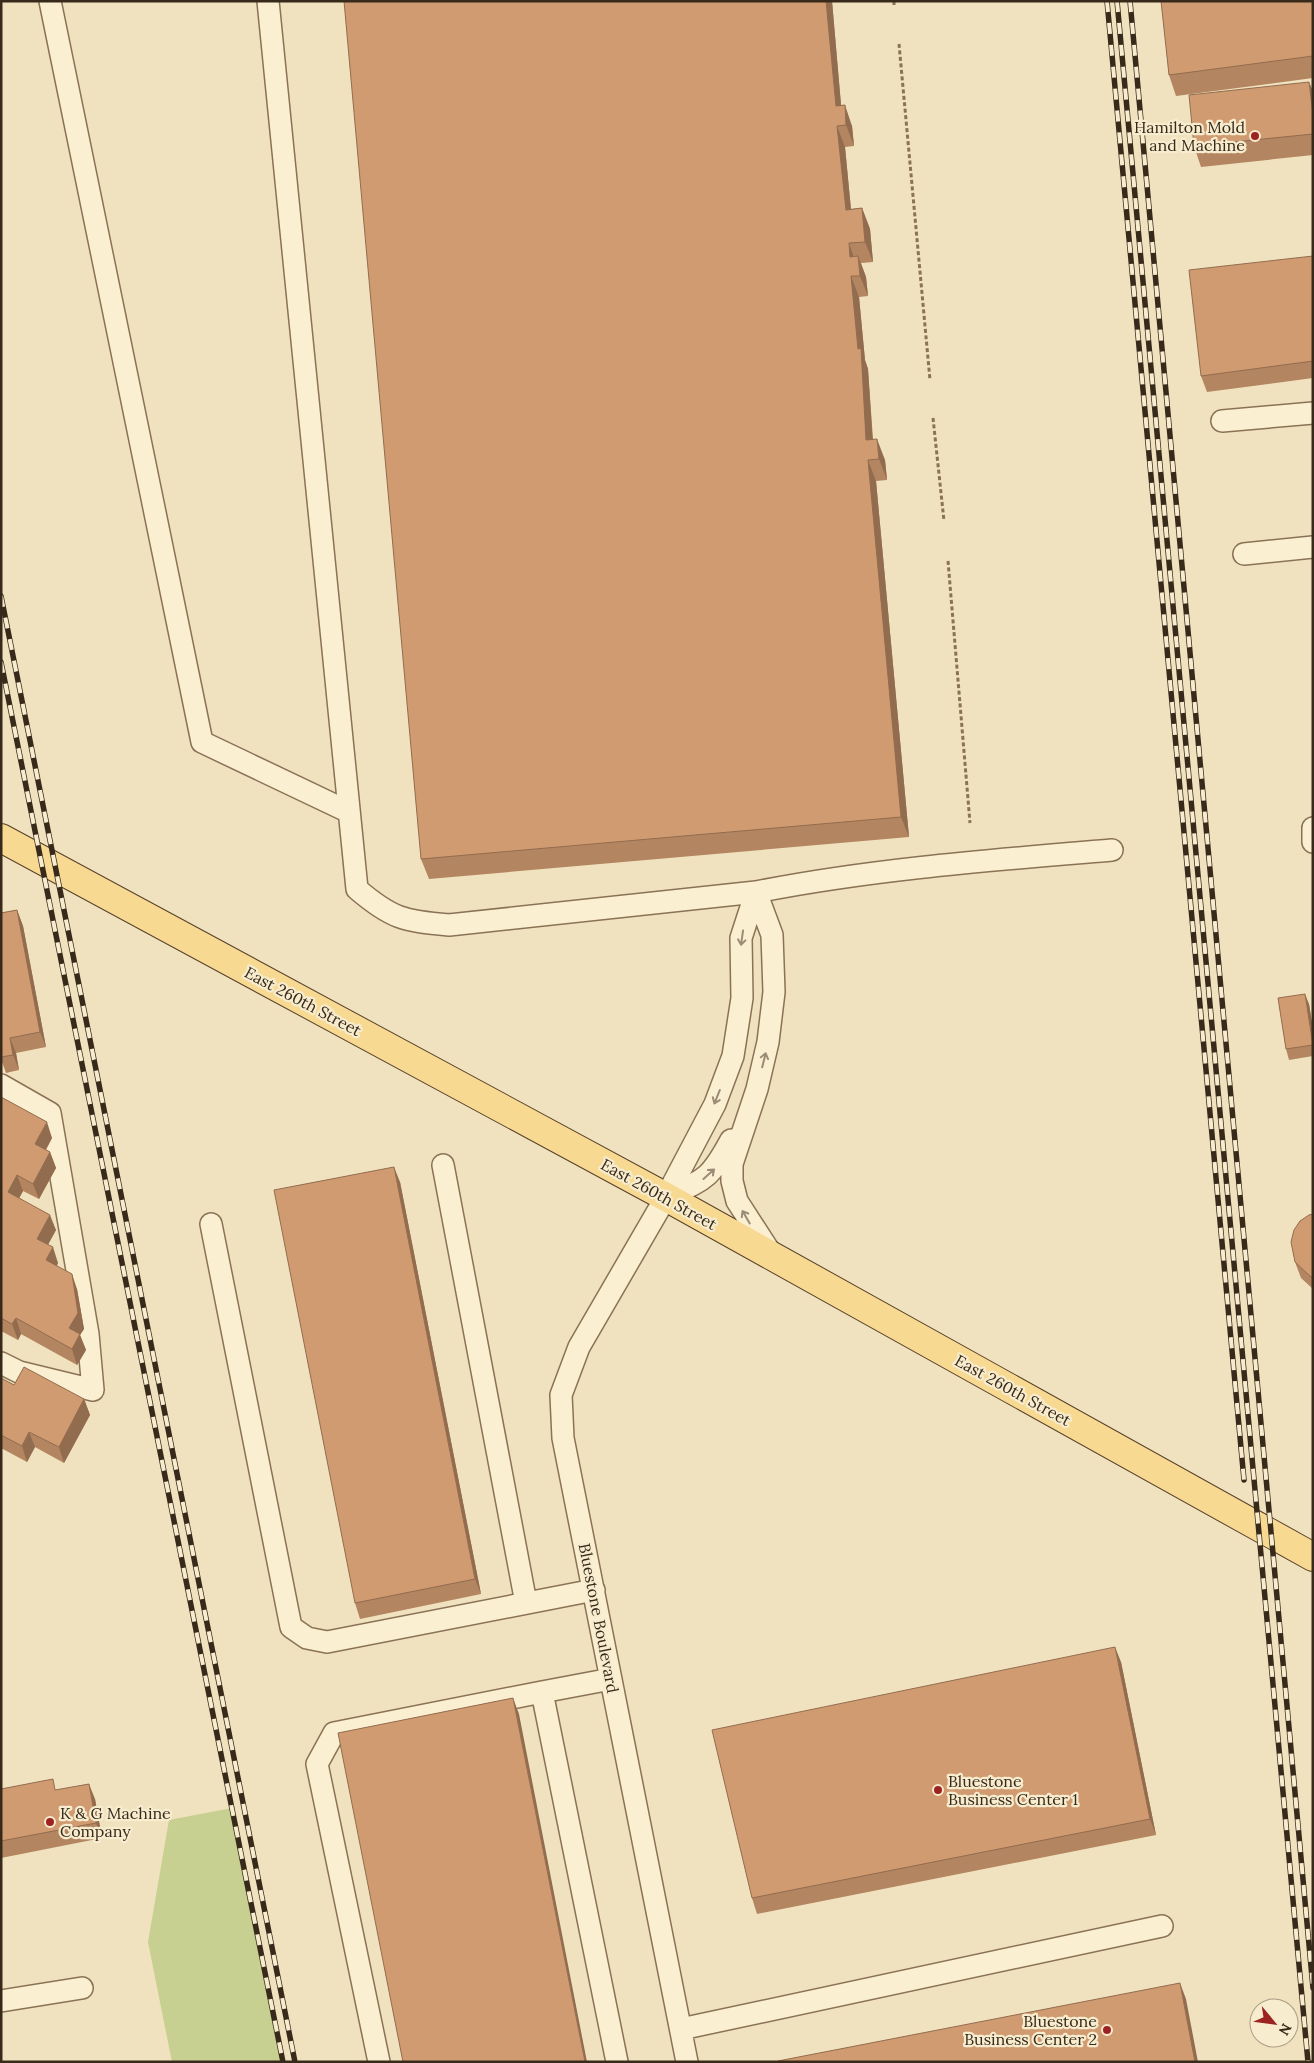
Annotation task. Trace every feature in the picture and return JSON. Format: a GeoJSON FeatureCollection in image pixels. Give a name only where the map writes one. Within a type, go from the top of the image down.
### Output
{"type":"FeatureCollection","features":[{"type":"Feature","properties":{"kind":"main road","name":"East 260th Street"},"geometry":{"type":"LineString","coordinates":[[1,838],[666,1197],[1313,1557]]}},
{"type":"Feature","properties":{"kind":"street"},"geometry":{"type":"LineString","coordinates":[[50,1],[202,742],[349,812]]}},
{"type":"Feature","properties":{"kind":"street"},"geometry":{"type":"LineString","coordinates":[[268,1],[357,889],[379,908],[408,921],[449,925],[756,892],[801,883],[894,872],[1112,850]]}},
{"type":"Feature","properties":{"kind":"street"},"geometry":{"type":"LineString","coordinates":[[1222,421],[1313,413]]}},
{"type":"Feature","properties":{"kind":"street"},"geometry":{"type":"LineString","coordinates":[[1244,554],[1313,546]]}},
{"type":"Feature","properties":{"kind":"street"},"geometry":{"type":"LineString","coordinates":[[1313,828],[1313,842]]}},
{"type":"Feature","properties":{"kind":"street"},"geometry":{"type":"LineString","coordinates":[[756,892],[772,935],[774,992],[768,1042],[732,1164],[732,1181],[737,1201],[752,1227],[774,1258]]}},
{"type":"Feature","properties":{"kind":"street","name":"Bluestone Boulevard"},"geometry":{"type":"LineString","coordinates":[[687,2062],[563,1438],[561,1395],[579,1347],[666,1197],[715,1104],[733,1056],[742,998],[740,938],[756,892]]}},
{"type":"Feature","properties":{"kind":"street"},"geometry":{"type":"LineString","coordinates":[[1,1085],[50,1113],[88,1334],[93,1390],[19,1372],[1,1363]]}},
{"type":"Feature","properties":{"kind":"street"},"geometry":{"type":"LineString","coordinates":[[666,1197],[704,1180],[716,1168],[750,1107]]}},
{"type":"Feature","properties":{"kind":"street"},"geometry":{"type":"LineString","coordinates":[[443,1165],[526,1603]]}},
{"type":"Feature","properties":{"kind":"street"},"geometry":{"type":"LineString","coordinates":[[211,1224],[291,1627],[307,1638],[327,1642],[594,1590]]}},
{"type":"Feature","properties":{"kind":"street"},"geometry":{"type":"LineString","coordinates":[[379,2062],[317,1764],[334,1733],[611,1679]]}},
{"type":"Feature","properties":{"kind":"street"},"geometry":{"type":"LineString","coordinates":[[542,1692],[617,2062]]}},
{"type":"Feature","properties":{"kind":"street"},"geometry":{"type":"LineString","coordinates":[[680,2030],[1162,1926]]}},
{"type":"Feature","properties":{"kind":"street"},"geometry":{"type":"LineString","coordinates":[[1,2001],[82,1988]]}},
{"type":"Feature","properties":{"kind":"path"},"geometry":{"type":"LineString","coordinates":[[899,44],[930,380]]}},
{"type":"Feature","properties":{"kind":"path"},"geometry":{"type":"LineString","coordinates":[[933,418],[944,521]]}},
{"type":"Feature","properties":{"kind":"path"},"geometry":{"type":"LineString","coordinates":[[948,561],[970,823]]}},
{"type":"Feature","properties":{"kind":"green space"},"geometry":{"type":"Polygon","coordinates":[[[232,1808],[283,2062],[172,2062],[148,1942],[169,1820],[232,1808]]]}},
{"type":"Feature","properties":{"kind":"building"},"geometry":{"type":"Polygon","coordinates":[[[344,1],[826,1],[836,106],[845,105],[846,125],[837,126],[846,210],[862,208],[865,242],[849,243],[850,257],[858,256],[860,276],[851,276],[858,349],[861,348],[866,440],[877,439],[879,459],[868,460],[901,817],[421,859],[344,1]]]}},
{"type":"Feature","properties":{"kind":"building"},"geometry":{"type":"Polygon","coordinates":[[[1161,1],[1313,1],[1313,56],[1169,75],[1161,1]]]}},
{"type":"Feature","properties":{"kind":"building"},"geometry":{"type":"Polygon","coordinates":[[[1309,82],[1313,114],[1313,134],[1194,146],[1189,95],[1309,82]]]}},
{"type":"Feature","properties":{"kind":"building"},"geometry":{"type":"Polygon","coordinates":[[[1313,256],[1313,361],[1201,376],[1189,270],[1313,256]]]}},
{"type":"Feature","properties":{"kind":"building"},"geometry":{"type":"Polygon","coordinates":[[[17,910],[40,1032],[10,1038],[13,1055],[1,1057],[1,913],[17,910]]]}},
{"type":"Feature","properties":{"kind":"building"},"geometry":{"type":"Polygon","coordinates":[[[1305,994],[1313,1045],[1286,1049],[1278,998],[1305,994]]]}},
{"type":"Feature","properties":{"kind":"building"},"geometry":{"type":"Polygon","coordinates":[[[1,1097],[47,1122],[35,1144],[50,1152],[33,1184],[17,1175],[8,1192],[50,1215],[37,1239],[53,1247],[46,1260],[72,1274],[78,1313],[69,1328],[80,1334],[72,1349],[16,1318],[12,1324],[1,1318],[1,1097]]]}},
{"type":"Feature","properties":{"kind":"building"},"geometry":{"type":"Polygon","coordinates":[[[394,1167],[475,1579],[355,1603],[274,1190],[394,1167]]]}},
{"type":"Feature","properties":{"kind":"building"},"geometry":{"type":"Polygon","coordinates":[[[1313,1214],[1313,1277],[1311,1277],[1295,1262],[1291,1242],[1294,1230],[1300,1221],[1313,1214]]]}},
{"type":"Feature","properties":{"kind":"building"},"geometry":{"type":"Polygon","coordinates":[[[24,1367],[84,1399],[59,1447],[29,1432],[22,1446],[1,1435],[1,1378],[14,1385],[24,1367]]]}},
{"type":"Feature","properties":{"kind":"building","name":"Bluestone Business Center 1"},"geometry":{"type":"Polygon","coordinates":[[[1115,1647],[1150,1819],[752,1898],[712,1730],[1115,1647]]]}},
{"type":"Feature","properties":{"kind":"building"},"geometry":{"type":"Polygon","coordinates":[[[513,1698],[585,2062],[403,2062],[338,1733],[513,1698]]]}},
{"type":"Feature","properties":{"kind":"building","name":"K & G Machine Company"},"geometry":{"type":"Polygon","coordinates":[[[53,1779],[55,1790],[89,1784],[96,1823],[1,1841],[1,1789],[53,1779]]]}},
{"type":"Feature","properties":{"kind":"building","name":"Bluestone Business Center 2"},"geometry":{"type":"Polygon","coordinates":[[[1180,1983],[1195,2062],[778,2062],[778,2061],[1180,1983]]]}},
{"type":"Feature","properties":{"kind":"railway"},"geometry":{"type":"LineString","coordinates":[[1107,1],[1244,1480]]}},
{"type":"Feature","properties":{"kind":"railway"},"geometry":{"type":"LineString","coordinates":[[1117,1],[1308,2062]]}},
{"type":"Feature","properties":{"kind":"railway"},"geometry":{"type":"LineString","coordinates":[[1130,1],[1313,1988]]}},
{"type":"Feature","properties":{"kind":"railway"},"geometry":{"type":"LineString","coordinates":[[1,596],[295,2062]]}},
{"type":"Feature","properties":{"kind":"railway"},"geometry":{"type":"LineString","coordinates":[[1,662],[283,2062]]}},
{"type":"Feature","properties":{"kind":"place","name":"Hamilton Mold and Machine"},"geometry":{"type":"Point","coordinates":[1255,136]}},
{"type":"Feature","properties":{"kind":"place","name":"Bluestone Business Center 1"},"geometry":{"type":"Point","coordinates":[938,1790]}},
{"type":"Feature","properties":{"kind":"place","name":"K & G Machine Company"},"geometry":{"type":"Point","coordinates":[50,1822]}},
{"type":"Feature","properties":{"kind":"place","name":"Bluestone Business Center 2"},"geometry":{"type":"Point","coordinates":[1107,2030]}}]}
